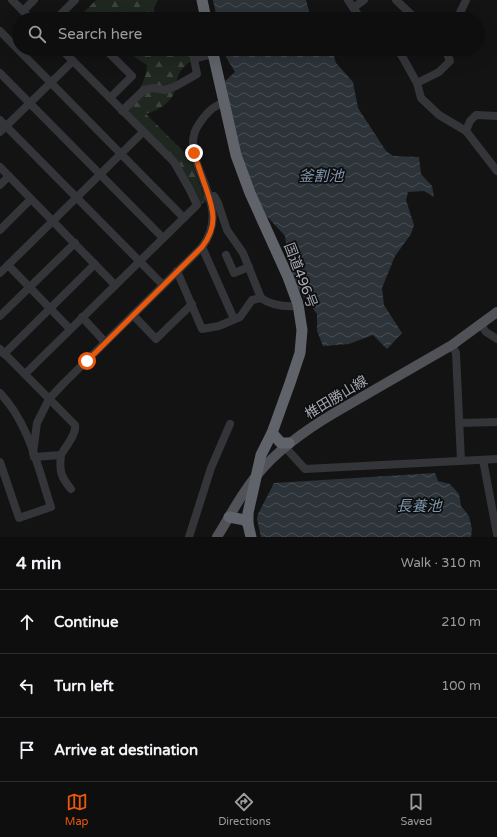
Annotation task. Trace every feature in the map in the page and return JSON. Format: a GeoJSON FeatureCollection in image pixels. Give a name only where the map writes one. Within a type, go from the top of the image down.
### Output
{"type":"FeatureCollection","features":[{"type":"Feature","properties":{"kind":"highway"},"geometry":{"type":"LineString","coordinates":[[202,0],[205,12]]}},
{"type":"Feature","properties":{"kind":"highway","name":"国道496号"},"geometry":{"type":"LineString","coordinates":[[213,56],[236,155],[250,193],[288,277],[298,306],[302,330],[300,353],[272,433],[261,455],[248,513],[248,524],[251,537]]}},
{"type":"Feature","properties":{"kind":"highway"},"geometry":{"type":"LineString","coordinates":[[272,433],[281,443],[287,445]]}},
{"type":"Feature","properties":{"kind":"highway"},"geometry":{"type":"LineString","coordinates":[[229,517],[245,520],[248,524]]}},
{"type":"Feature","properties":{"kind":"main road","name":"椎田勝山線"},"geometry":{"type":"LineString","coordinates":[[217,537],[257,475],[287,445],[336,412],[452,345],[496,315]]}},
{"type":"Feature","properties":{"kind":"street"},"geometry":{"type":"LineString","coordinates":[[12,0],[23,11],[34,0]]}},
{"type":"Feature","properties":{"kind":"street"},"geometry":{"type":"LineString","coordinates":[[63,12],[74,0]]}},
{"type":"Feature","properties":{"kind":"street"},"geometry":{"type":"LineString","coordinates":[[348,0],[356,12]]}},
{"type":"Feature","properties":{"kind":"street"},"geometry":{"type":"LineString","coordinates":[[353,8],[364,0]]}},
{"type":"Feature","properties":{"kind":"street"},"geometry":{"type":"LineString","coordinates":[[396,0],[409,12]]}},
{"type":"Feature","properties":{"kind":"street"},"geometry":{"type":"LineString","coordinates":[[460,12],[466,0]]}},
{"type":"Feature","properties":{"kind":"street"},"geometry":{"type":"LineString","coordinates":[[0,31],[12,43]]}},
{"type":"Feature","properties":{"kind":"street"},"geometry":{"type":"LineString","coordinates":[[25,56],[184,218]]}},
{"type":"Feature","properties":{"kind":"street"},"geometry":{"type":"LineString","coordinates":[[25,374],[196,205],[190,190],[174,162],[69,56]]}},
{"type":"Feature","properties":{"kind":"street"},"geometry":{"type":"LineString","coordinates":[[110,98],[132,76],[112,56]]}},
{"type":"Feature","properties":{"kind":"street"},"geometry":{"type":"LineString","coordinates":[[122,111],[144,90],[153,88],[165,90],[176,86],[197,74],[194,59],[202,56]]}},
{"type":"Feature","properties":{"kind":"street"},"geometry":{"type":"LineString","coordinates":[[402,56],[422,98],[429,107],[466,132],[497,170]]}},
{"type":"Feature","properties":{"kind":"street"},"geometry":{"type":"LineString","coordinates":[[416,83],[439,72],[450,61],[448,56]]}},
{"type":"Feature","properties":{"kind":"street"},"geometry":{"type":"LineString","coordinates":[[73,61],[30,103],[2,126],[77,198],[163,285]]}},
{"type":"Feature","properties":{"kind":"street"},"geometry":{"type":"LineString","coordinates":[[0,72],[163,238]]}},
{"type":"Feature","properties":{"kind":"street"},"geometry":{"type":"LineString","coordinates":[[34,455],[37,423],[49,399],[202,247],[210,234],[213,222],[213,210],[194,153],[194,135],[198,125],[210,110],[218,104],[224,103]]}},
{"type":"Feature","properties":{"kind":"street"},"geometry":{"type":"LineString","coordinates":[[466,132],[470,121],[476,115],[497,116]]}},
{"type":"Feature","properties":{"kind":"street"},"geometry":{"type":"LineString","coordinates":[[0,273],[143,132]]}},
{"type":"Feature","properties":{"kind":"street"},"geometry":{"type":"LineString","coordinates":[[0,167],[115,285]]}},
{"type":"Feature","properties":{"kind":"street"},"geometry":{"type":"LineString","coordinates":[[0,185],[9,176]]}},
{"type":"Feature","properties":{"kind":"street"},"geometry":{"type":"LineString","coordinates":[[208,196],[214,196],[228,230],[243,253],[261,298],[270,304],[298,306]]}},
{"type":"Feature","properties":{"kind":"street"},"geometry":{"type":"LineString","coordinates":[[0,230],[31,199]]}},
{"type":"Feature","properties":{"kind":"street"},"geometry":{"type":"LineString","coordinates":[[0,316],[75,243]]}},
{"type":"Feature","properties":{"kind":"street"},"geometry":{"type":"LineString","coordinates":[[202,247],[234,319]]}},
{"type":"Feature","properties":{"kind":"street"},"geometry":{"type":"LineString","coordinates":[[226,255],[234,273],[249,267]]}},
{"type":"Feature","properties":{"kind":"street"},"geometry":{"type":"LineString","coordinates":[[71,489],[62,478],[60,465],[61,455],[76,429],[75,425],[2,352],[95,264]]}},
{"type":"Feature","properties":{"kind":"street"},"geometry":{"type":"LineString","coordinates":[[8,266],[70,329]]}},
{"type":"Feature","properties":{"kind":"street"},"geometry":{"type":"LineString","coordinates":[[177,271],[202,329],[219,326],[240,316],[252,300],[261,298]]}},
{"type":"Feature","properties":{"kind":"street"},"geometry":{"type":"LineString","coordinates":[[133,315],[156,339],[192,304]]}},
{"type":"Feature","properties":{"kind":"street"},"geometry":{"type":"LineString","coordinates":[[82,317],[105,342]]}},
{"type":"Feature","properties":{"kind":"street"},"geometry":{"type":"LineString","coordinates":[[481,324],[486,332],[497,339]]}},
{"type":"Feature","properties":{"kind":"street"},"geometry":{"type":"LineString","coordinates":[[452,345],[456,353],[461,461]]}},
{"type":"Feature","properties":{"kind":"street"},"geometry":{"type":"LineString","coordinates":[[0,393],[22,425],[34,455],[51,507],[19,518],[0,462]]}},
{"type":"Feature","properties":{"kind":"street"},"geometry":{"type":"LineString","coordinates":[[460,423],[497,422]]}},
{"type":"Feature","properties":{"kind":"street"},"geometry":{"type":"LineString","coordinates":[[22,425],[37,423]]}},
{"type":"Feature","properties":{"kind":"street"},"geometry":{"type":"LineString","coordinates":[[189,537],[211,468],[230,424]]}},
{"type":"Feature","properties":{"kind":"street"},"geometry":{"type":"LineString","coordinates":[[287,445],[305,469],[497,459]]}},
{"type":"Feature","properties":{"kind":"street"},"geometry":{"type":"LineString","coordinates":[[34,455],[61,455]]}},
{"type":"Feature","properties":{"kind":"street"},"geometry":{"type":"LineString","coordinates":[[483,460],[493,495],[497,531]]}},
{"type":"Feature","properties":{"kind":"green space"},"geometry":{"type":"Polygon","coordinates":[[[96,0],[158,0],[154,8],[154,12],[84,12],[96,0]]]}},
{"type":"Feature","properties":{"kind":"green space"},"geometry":{"type":"Polygon","coordinates":[[[134,56],[195,56],[180,72],[177,78],[176,89],[167,103],[159,109],[146,114],[190,158],[206,201],[200,205],[181,168],[124,109],[136,94],[145,78],[147,65],[134,56]]]}},
{"type":"Feature","properties":{"kind":"water"},"geometry":{"type":"Polygon","coordinates":[[[213,0],[306,0],[309,12],[216,12],[213,0]]]}},
{"type":"Feature","properties":{"kind":"water","name":"釜割池"},"geometry":{"type":"Polygon","coordinates":[[[225,56],[334,56],[336,63],[353,82],[358,108],[386,151],[393,156],[419,157],[421,174],[432,186],[434,197],[424,191],[408,192],[406,200],[414,225],[411,234],[395,256],[382,288],[384,305],[402,333],[387,349],[373,335],[349,344],[323,346],[317,331],[317,314],[296,286],[290,271],[285,236],[262,211],[241,158],[225,81],[235,72],[225,56]]]}},
{"type":"Feature","properties":{"kind":"water","name":"長養池"},"geometry":{"type":"Polygon","coordinates":[[[435,473],[438,481],[450,484],[459,494],[461,506],[469,516],[472,529],[471,537],[261,537],[257,519],[258,514],[274,483],[435,473]]]}},
{"type":"Feature","properties":{"kind":"route"},"geometry":{"type":"LineString","coordinates":[[87,361],[202,247],[207,240],[212,228],[213,210],[194,153]]}}]}
